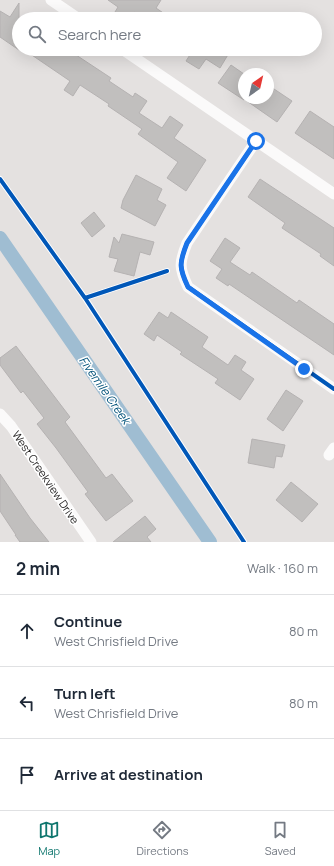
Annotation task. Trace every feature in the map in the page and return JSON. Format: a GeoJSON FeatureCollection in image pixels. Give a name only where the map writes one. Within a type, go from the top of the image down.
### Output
{"type":"FeatureCollection","features":[{"type":"Feature","properties":{"kind":"street"},"geometry":{"type":"LineString","coordinates":[[51,0],[69,12]]}},
{"type":"Feature","properties":{"kind":"street"},"geometry":{"type":"LineString","coordinates":[[132,56],[334,194]]}},
{"type":"Feature","properties":{"kind":"street"},"geometry":{"type":"LineString","coordinates":[[256,141],[187,243],[181,257],[182,273],[188,287],[334,389]]}},
{"type":"Feature","properties":{"kind":"street","name":"West Creekview Drive"},"geometry":{"type":"LineString","coordinates":[[0,414],[11,426],[91,542]]}},
{"type":"Feature","properties":{"kind":"building"},"geometry":{"type":"Polygon","coordinates":[[[108,0],[161,0],[156,8],[162,12],[115,12],[118,7],[108,0]]]}},
{"type":"Feature","properties":{"kind":"building"},"geometry":{"type":"Polygon","coordinates":[[[19,3],[19,12],[13,12],[19,3]]]}},
{"type":"Feature","properties":{"kind":"building"},"geometry":{"type":"Polygon","coordinates":[[[0,11],[10,17],[12,14],[12,45],[0,37],[0,11]]]}},
{"type":"Feature","properties":{"kind":"building"},"geometry":{"type":"Polygon","coordinates":[[[33,56],[78,56],[111,78],[109,81],[133,97],[135,93],[147,101],[139,113],[162,128],[170,116],[183,125],[174,138],[206,160],[186,191],[167,178],[178,162],[138,134],[142,129],[108,106],[109,104],[80,85],[73,96],[64,90],[70,81],[33,56]]]}},
{"type":"Feature","properties":{"kind":"building"},"geometry":{"type":"Polygon","coordinates":[[[189,56],[227,56],[220,68],[206,59],[199,69],[186,61],[189,56]]]}},
{"type":"Feature","properties":{"kind":"building"},"geometry":{"type":"Polygon","coordinates":[[[231,65],[238,70],[238,96],[218,83],[231,65]]]}},
{"type":"Feature","properties":{"kind":"building"},"geometry":{"type":"Polygon","coordinates":[[[274,89],[292,101],[277,122],[251,104],[274,104],[274,89]]]}},
{"type":"Feature","properties":{"kind":"building"},"geometry":{"type":"Polygon","coordinates":[[[310,111],[334,127],[334,159],[295,133],[310,111]]]}},
{"type":"Feature","properties":{"kind":"building"},"geometry":{"type":"Polygon","coordinates":[[[136,175],[162,189],[157,200],[166,205],[155,226],[121,208],[123,200],[136,175]]]}},
{"type":"Feature","properties":{"kind":"building"},"geometry":{"type":"Polygon","coordinates":[[[260,179],[334,228],[334,266],[320,256],[321,254],[282,228],[285,223],[248,197],[260,179]]]}},
{"type":"Feature","properties":{"kind":"building"},"geometry":{"type":"Polygon","coordinates":[[[94,212],[105,226],[92,237],[81,223],[94,212]]]}},
{"type":"Feature","properties":{"kind":"building"},"geometry":{"type":"Polygon","coordinates":[[[122,234],[154,242],[150,255],[140,252],[134,276],[114,271],[118,259],[109,257],[114,237],[119,243],[122,234]]]}},
{"type":"Feature","properties":{"kind":"building"},"geometry":{"type":"Polygon","coordinates":[[[225,238],[240,248],[230,262],[250,275],[252,272],[297,303],[299,300],[334,324],[334,355],[229,284],[228,286],[216,278],[222,269],[210,261],[225,238]]]}},
{"type":"Feature","properties":{"kind":"building"},"geometry":{"type":"Polygon","coordinates":[[[159,312],[168,318],[171,312],[208,337],[202,347],[228,365],[235,355],[246,362],[241,370],[254,379],[240,400],[215,383],[218,379],[180,354],[182,352],[157,335],[154,341],[144,334],[159,312]]]}},
{"type":"Feature","properties":{"kind":"building"},"geometry":{"type":"Polygon","coordinates":[[[16,346],[70,417],[65,422],[106,478],[112,474],[133,501],[106,521],[85,494],[88,492],[37,424],[44,418],[23,391],[21,393],[0,365],[0,358],[16,346]]]}},
{"type":"Feature","properties":{"kind":"building"},"geometry":{"type":"Polygon","coordinates":[[[286,390],[303,401],[283,431],[267,419],[286,390]]]}},
{"type":"Feature","properties":{"kind":"building"},"geometry":{"type":"Polygon","coordinates":[[[252,439],[285,445],[282,457],[276,456],[274,468],[248,463],[252,439]]]}},
{"type":"Feature","properties":{"kind":"building"},"geometry":{"type":"Polygon","coordinates":[[[0,474],[30,518],[49,542],[20,542],[0,511],[0,474]]]}},
{"type":"Feature","properties":{"kind":"building"},"geometry":{"type":"Polygon","coordinates":[[[291,482],[318,504],[302,522],[276,500],[291,482]]]}},
{"type":"Feature","properties":{"kind":"building"},"geometry":{"type":"Polygon","coordinates":[[[145,516],[156,529],[147,537],[151,542],[113,542],[145,516]]]}},
{"type":"Feature","properties":{"kind":"waterway","name":"Fivemile Creek"},"geometry":{"type":"LineString","coordinates":[[0,238],[210,542]]}},
{"type":"Feature","properties":{"kind":"cycle path"},"geometry":{"type":"LineString","coordinates":[[256,141],[187,243],[181,261],[183,275],[188,287],[334,389]]}},
{"type":"Feature","properties":{"kind":"cycle path"},"geometry":{"type":"LineString","coordinates":[[0,179],[85,298],[244,542]]}},
{"type":"Feature","properties":{"kind":"cycle path"},"geometry":{"type":"LineString","coordinates":[[85,298],[167,271]]}},
{"type":"Feature","properties":{"kind":"route"},"geometry":{"type":"LineString","coordinates":[[256,141],[187,243],[181,257],[182,273],[188,287],[304,369]]}}]}
